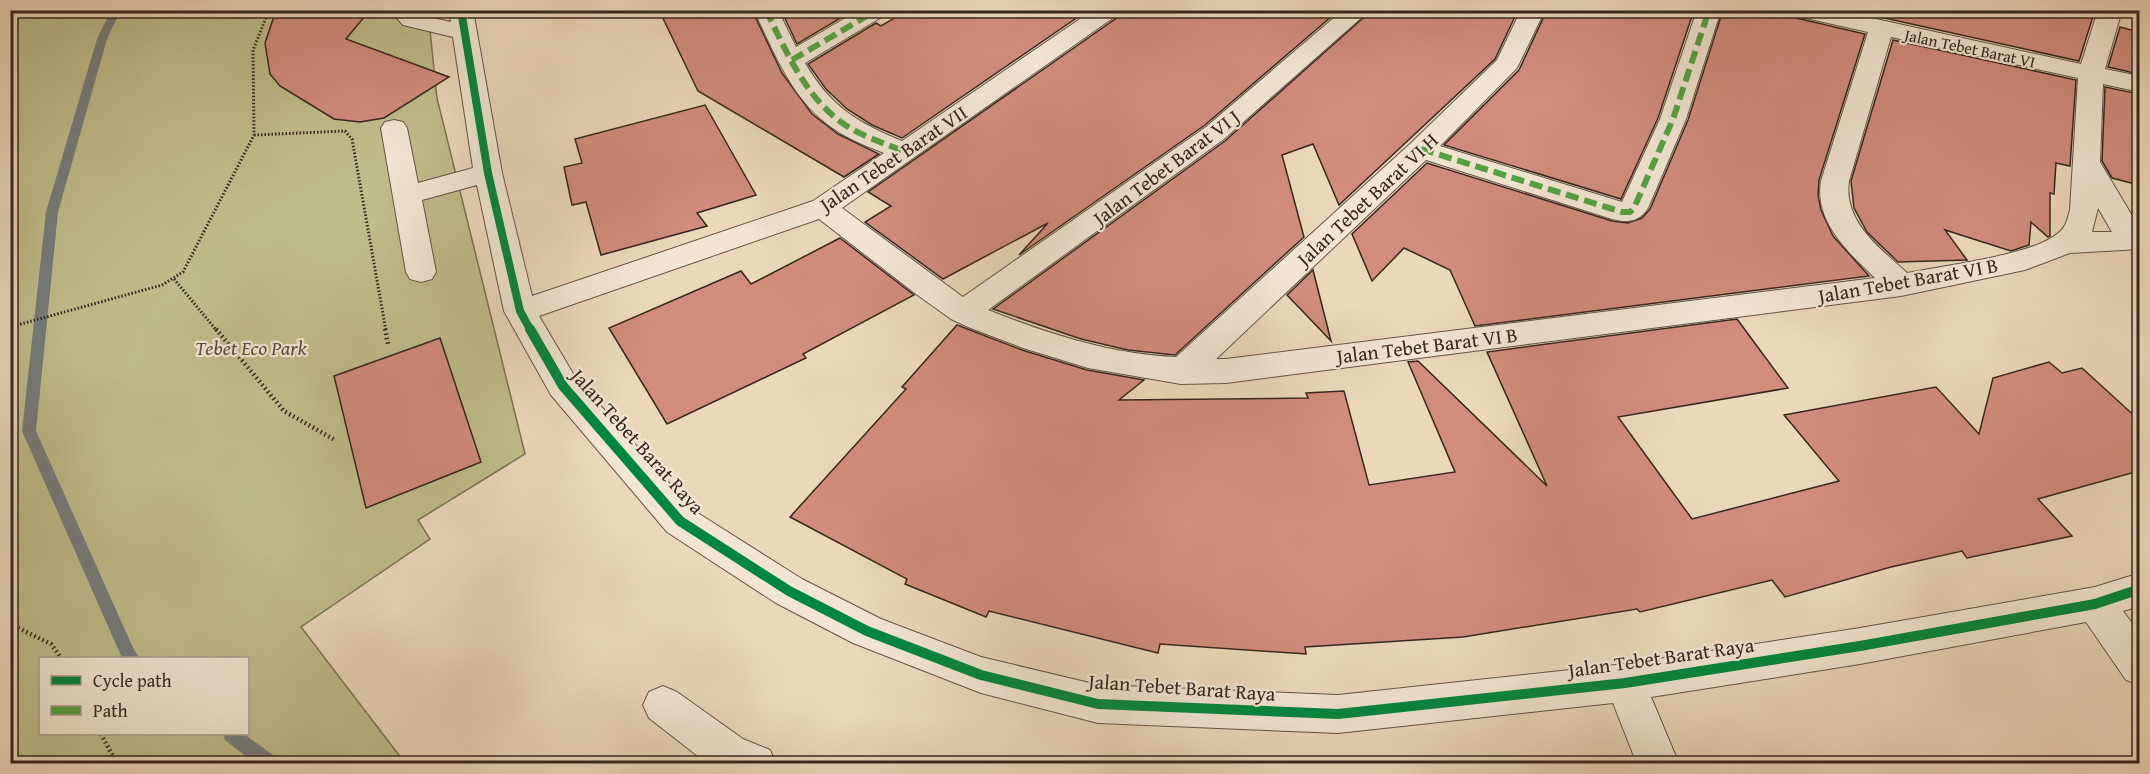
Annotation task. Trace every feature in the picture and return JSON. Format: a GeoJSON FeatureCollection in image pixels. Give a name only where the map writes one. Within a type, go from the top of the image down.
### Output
{"type":"FeatureCollection","features":[{"type":"Feature","properties":{"kind":"street"},"geometry":{"type":"LineString","coordinates":[[402,10],[411,20],[462,21]]}},
{"type":"Feature","properties":{"kind":"street"},"geometry":{"type":"LineString","coordinates":[[766,10],[816,101],[848,127],[905,152]]}},
{"type":"Feature","properties":{"kind":"street"},"geometry":{"type":"LineString","coordinates":[[792,60],[877,10]]}},
{"type":"Feature","properties":{"kind":"street","name":"Jalan Tebet Barat VII"},"geometry":{"type":"LineString","coordinates":[[520,311],[823,208],[1109,10]]}},
{"type":"Feature","properties":{"kind":"street","name":"Jalan Tebet Barat VI J"},"geometry":{"type":"LineString","coordinates":[[964,312],[1215,133],[1358,10]]}},
{"type":"Feature","properties":{"kind":"street","name":"Jalan Tebet Barat VI H"},"geometry":{"type":"LineString","coordinates":[[1181,372],[1420,149],[1508,63],[1533,10]]}},
{"type":"Feature","properties":{"kind":"street"},"geometry":{"type":"LineString","coordinates":[[1420,149],[1622,212],[1630,212],[1634,208],[1674,119],[1709,10]]}},
{"type":"Feature","properties":{"kind":"street","name":"Jalan Tebet Barat VI"},"geometry":{"type":"LineString","coordinates":[[1800,10],[1881,30],[2139,84]]}},
{"type":"Feature","properties":{"kind":"street"},"geometry":{"type":"LineString","coordinates":[[1913,36],[1924,10]]}},
{"type":"Feature","properties":{"kind":"street"},"geometry":{"type":"LineString","coordinates":[[2066,243],[2079,230],[2084,210],[2091,73],[2110,10]]}},
{"type":"Feature","properties":{"kind":"street","name":"Jalan Tebet Barat Raya"},"geometry":{"type":"LineString","coordinates":[[462,21],[488,173],[520,311],[563,386],[680,521],[789,591],[867,631],[981,675],[1098,704],[1338,714],[1625,683],[1860,646],[2095,604],[2139,589]]}},
{"type":"Feature","properties":{"kind":"street"},"geometry":{"type":"LineString","coordinates":[[1881,30],[1835,181],[1834,201],[1839,216],[1851,235],[1901,285]]}},
{"type":"Feature","properties":{"kind":"street"},"geometry":{"type":"LineString","coordinates":[[394,128],[421,272]]}},
{"type":"Feature","properties":{"kind":"street","name":"Jalan Tebet Barat VI B"},"geometry":{"type":"LineString","coordinates":[[823,208],[964,312],[1043,344],[1087,357],[1181,372],[1226,371],[1901,285],[2025,260],[2066,243],[2132,241],[2087,163]]}},
{"type":"Feature","properties":{"kind":"street"},"geometry":{"type":"LineString","coordinates":[[407,195],[488,173]]}},
{"type":"Feature","properties":{"kind":"street"},"geometry":{"type":"LineString","coordinates":[[2095,604],[2139,667]]}},
{"type":"Feature","properties":{"kind":"street"},"geometry":{"type":"LineString","coordinates":[[1625,683],[1658,764]]}},
{"type":"Feature","properties":{"kind":"street"},"geometry":{"type":"LineString","coordinates":[[663,705],[729,754],[754,764]]}},
{"type":"Feature","properties":{"kind":"path"},"geometry":{"type":"LineString","coordinates":[[10,327],[103,304],[162,285],[183,272],[254,135],[253,50],[268,10]]}},
{"type":"Feature","properties":{"kind":"path"},"geometry":{"type":"LineString","coordinates":[[254,135],[345,131],[352,139],[388,344]]}},
{"type":"Feature","properties":{"kind":"path"},"geometry":{"type":"LineString","coordinates":[[174,279],[284,411],[335,440]]}},
{"type":"Feature","properties":{"kind":"path"},"geometry":{"type":"LineString","coordinates":[[10,624],[51,644],[61,657]]}},
{"type":"Feature","properties":{"kind":"path"},"geometry":{"type":"LineString","coordinates":[[102,735],[117,764]]}},
{"type":"Feature","properties":{"kind":"green space","name":"Tebet Eco Park"},"geometry":{"type":"Polygon","coordinates":[[[10,11],[428,11],[437,98],[525,454],[418,520],[430,539],[301,627],[405,763],[11,763],[10,11]]]}},
{"type":"Feature","properties":{"kind":"building"},"geometry":{"type":"Polygon","coordinates":[[[276,10],[370,10],[346,39],[449,77],[384,118],[360,122],[334,119],[280,86],[270,74],[265,43],[276,10]]]}},
{"type":"Feature","properties":{"kind":"building"},"geometry":{"type":"Polygon","coordinates":[[[659,10],[752,10],[782,73],[812,114],[838,134],[879,154],[844,177],[698,91],[659,10]]]}},
{"type":"Feature","properties":{"kind":"building"},"geometry":{"type":"Polygon","coordinates":[[[781,10],[854,10],[797,44],[781,10]]]}},
{"type":"Feature","properties":{"kind":"building"},"geometry":{"type":"Polygon","coordinates":[[[908,10],[1088,10],[902,138],[872,125],[847,109],[826,89],[808,64],[876,23],[881,26],[908,10]]]}},
{"type":"Feature","properties":{"kind":"building"},"geometry":{"type":"Polygon","coordinates":[[[1123,10],[1339,10],[1205,125],[1019,255],[1048,223],[943,279],[865,222],[891,206],[868,192],[1118,17],[1123,10]]]}},
{"type":"Feature","properties":{"kind":"building"},"geometry":{"type":"Polygon","coordinates":[[[1372,10],[1518,10],[1495,59],[1339,205],[1313,144],[1282,155],[1304,237],[1175,355],[1128,350],[1081,339],[993,309],[1225,141],[1372,10]]]}},
{"type":"Feature","properties":{"kind":"building"},"geometry":{"type":"Polygon","coordinates":[[[1547,10],[1694,10],[1658,118],[1621,199],[1444,145],[1519,70],[1547,10]]]}},
{"type":"Feature","properties":{"kind":"building"},"geometry":{"type":"Polygon","coordinates":[[[1723,10],[1786,10],[1792,17],[1865,34],[1819,180],[1818,195],[1821,210],[1833,236],[1869,276],[1475,326],[1450,270],[1404,248],[1372,281],[1352,234],[1427,163],[1612,221],[1628,223],[1642,218],[1650,209],[1688,120],[1723,10]]]}},
{"type":"Feature","properties":{"kind":"building"},"geometry":{"type":"Polygon","coordinates":[[[1848,10],[2095,10],[2079,61],[1848,10]]]}},
{"type":"Feature","properties":{"kind":"building"},"geometry":{"type":"Polygon","coordinates":[[[2120,27],[2139,32],[2139,74],[2108,67],[2120,27]]]}},
{"type":"Feature","properties":{"kind":"building"},"geometry":{"type":"Polygon","coordinates":[[[1893,40],[2076,80],[2070,166],[2056,163],[2054,194],[2050,193],[2050,236],[2048,237],[2031,222],[2029,245],[2011,251],[1945,230],[1967,260],[1898,262],[1867,232],[1854,208],[1851,181],[1893,40]]]}},
{"type":"Feature","properties":{"kind":"building"},"geometry":{"type":"Polygon","coordinates":[[[2105,87],[2139,94],[2139,185],[2112,178],[2102,161],[2105,87]]]}},
{"type":"Feature","properties":{"kind":"building"},"geometry":{"type":"Polygon","coordinates":[[[705,105],[756,195],[697,213],[707,226],[601,255],[586,202],[572,205],[564,167],[582,163],[575,139],[705,105]]]}},
{"type":"Feature","properties":{"kind":"building"},"geometry":{"type":"Polygon","coordinates":[[[840,238],[914,295],[803,354],[806,358],[667,424],[609,328],[741,271],[751,284],[840,238]]]}},
{"type":"Feature","properties":{"kind":"building"},"geometry":{"type":"Polygon","coordinates":[[[1313,270],[1331,341],[1287,295],[1313,270]]]}},
{"type":"Feature","properties":{"kind":"building"},"geometry":{"type":"Polygon","coordinates":[[[1737,319],[1788,388],[1618,417],[1692,519],[1839,481],[1784,415],[1936,387],[1979,434],[1993,378],[2049,362],[2062,373],[2082,368],[2139,420],[2139,471],[2038,499],[2072,536],[1967,558],[1962,551],[1891,567],[1785,597],[1772,580],[1640,612],[1637,609],[1463,637],[1305,647],[1306,654],[1160,644],[1158,653],[989,611],[986,617],[905,584],[907,579],[790,517],[906,389],[902,387],[957,325],[1022,350],[1087,370],[1144,380],[1119,400],[1308,398],[1306,393],[1344,391],[1369,485],[1455,472],[1408,362],[1418,361],[1547,486],[1487,352],[1737,319]]]}},
{"type":"Feature","properties":{"kind":"building"},"geometry":{"type":"Polygon","coordinates":[[[440,338],[481,462],[366,508],[334,376],[440,338]]]}},
{"type":"Feature","properties":{"kind":"waterway"},"geometry":{"type":"LineString","coordinates":[[116,10],[102,39],[52,212],[29,431],[131,657]]}},
{"type":"Feature","properties":{"kind":"waterway"},"geometry":{"type":"LineString","coordinates":[[232,735],[271,764]]}},
{"type":"Feature","properties":{"kind":"marked path"},"geometry":{"type":"LineString","coordinates":[[766,10],[790,59],[821,104],[849,127],[905,152]]}},
{"type":"Feature","properties":{"kind":"marked path"},"geometry":{"type":"LineString","coordinates":[[792,60],[877,10]]}},
{"type":"Feature","properties":{"kind":"marked path"},"geometry":{"type":"LineString","coordinates":[[1421,149],[1622,212],[1630,212],[1634,208],[1673,119],[1709,10]]}},
{"type":"Feature","properties":{"kind":"cycle path"},"geometry":{"type":"LineString","coordinates":[[461,10],[488,173],[520,311],[563,386],[680,521],[789,591],[867,631],[981,675],[1098,704],[1338,714],[1625,683],[1860,646],[2095,604],[2140,589]]}}]}
